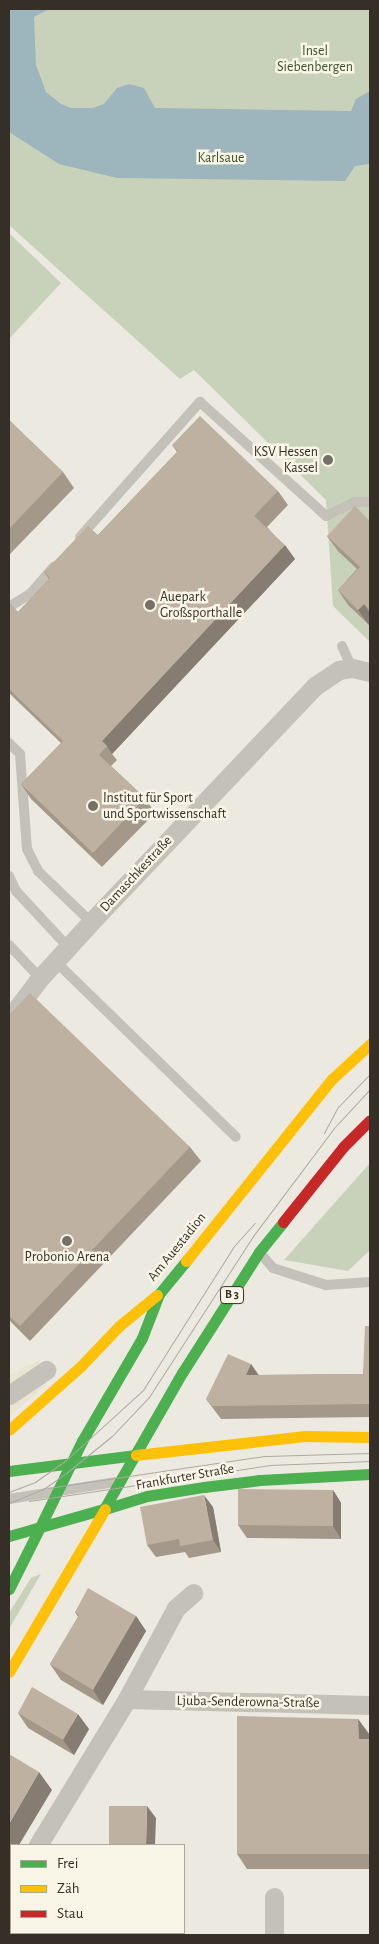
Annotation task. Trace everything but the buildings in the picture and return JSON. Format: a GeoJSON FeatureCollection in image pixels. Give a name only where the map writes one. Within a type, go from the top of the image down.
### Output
{"type":"FeatureCollection","features":[{"type":"Feature","properties":{"kind":"main road","name":"Am Auestadion"},"geometry":{"type":"LineString","coordinates":[[9,1589],[73,1461],[142,1338],[159,1294],[332,1079],[370,1044]]}},
{"type":"Feature","properties":{"kind":"main road","name":"B 3"},"geometry":{"type":"LineString","coordinates":[[104,1509],[127,1485],[136,1455],[182,1373],[259,1252],[344,1147],[370,1120]]}},
{"type":"Feature","properties":{"kind":"main road"},"geometry":{"type":"LineString","coordinates":[[9,1430],[80,1367],[119,1326],[159,1294]]}},
{"type":"Feature","properties":{"kind":"main road","name":"Frankfurter Straße"},"geometry":{"type":"LineString","coordinates":[[9,1471],[73,1461],[305,1436],[370,1437]]}},
{"type":"Feature","properties":{"kind":"main road","name":"Frankfurter Straße"},"geometry":{"type":"LineString","coordinates":[[9,1536],[147,1496],[260,1480],[370,1474]]}},
{"type":"Feature","properties":{"kind":"main road"},"geometry":{"type":"LineString","coordinates":[[9,1672],[104,1509]]}},
{"type":"Feature","properties":{"kind":"street","name":"Damaschkestraße"},"geometry":{"type":"LineString","coordinates":[[9,1019],[55,961],[315,686],[326,676],[352,668],[370,672]]}},
{"type":"Feature","properties":{"kind":"street"},"geometry":{"type":"LineString","coordinates":[[10,1392],[46,1370]]}},
{"type":"Feature","properties":{"kind":"street"},"geometry":{"type":"LineString","coordinates":[[10,1392],[35,1396]]}},
{"type":"Feature","properties":{"kind":"street"},"geometry":{"type":"LineString","coordinates":[[39,1844],[127,1699],[176,1608],[193,1593]]}},
{"type":"Feature","properties":{"kind":"street","name":"Ljuba-Senderowna-Straße"},"geometry":{"type":"LineString","coordinates":[[127,1699],[370,1706]]}},
{"type":"Feature","properties":{"kind":"street"},"geometry":{"type":"LineString","coordinates":[[274,1897],[274,1935]]}},
{"type":"Feature","properties":{"kind":"lane"},"geometry":{"type":"LineString","coordinates":[[72,546],[200,402],[326,516],[355,502],[370,502]]}},
{"type":"Feature","properties":{"kind":"lane"},"geometry":{"type":"LineString","coordinates":[[9,607],[31,593],[59,561]]}},
{"type":"Feature","properties":{"kind":"lane"},"geometry":{"type":"LineString","coordinates":[[342,646],[352,668]]}},
{"type":"Feature","properties":{"kind":"lane"},"geometry":{"type":"LineString","coordinates":[[9,743],[20,754],[27,849],[38,871],[91,922]]}},
{"type":"Feature","properties":{"kind":"lane"},"geometry":{"type":"LineString","coordinates":[[9,876],[16,891],[68,947]]}},
{"type":"Feature","properties":{"kind":"lane"},"geometry":{"type":"LineString","coordinates":[[9,945],[40,978]]}},
{"type":"Feature","properties":{"kind":"lane"},"geometry":{"type":"LineString","coordinates":[[55,961],[236,1137]]}},
{"type":"Feature","properties":{"kind":"lane"},"geometry":{"type":"LineString","coordinates":[[259,1252],[274,1268],[326,1285],[370,1282]]}},
{"type":"Feature","properties":{"kind":"lane"},"geometry":{"type":"LineString","coordinates":[[9,1499],[127,1485],[147,1496]]}},
{"type":"Feature","properties":{"kind":"green space","name":"Karlsaue"},"geometry":{"type":"Polygon","coordinates":[[[9,9],[370,9],[370,642],[333,606],[326,500],[194,370],[180,379],[9,225],[9,9]]]}},
{"type":"Feature","properties":{"kind":"green space"},"geometry":{"type":"Polygon","coordinates":[[[9,233],[61,283],[9,339],[9,233]]]}},
{"type":"Feature","properties":{"kind":"green space"},"geometry":{"type":"Polygon","coordinates":[[[370,1163],[370,1250],[348,1271],[284,1260],[370,1163]]]}},
{"type":"Feature","properties":{"kind":"green space"},"geometry":{"type":"Polygon","coordinates":[[[41,1574],[9,1629],[9,1613],[31,1578],[41,1574]]]}},
{"type":"Feature","properties":{"kind":"shaded area"},"geometry":{"type":"Polygon","coordinates":[[[37,1361],[46,1370],[46,1385],[9,1417],[9,1375],[37,1361]]]}},
{"type":"Feature","properties":{"kind":"water"},"geometry":{"type":"Polygon","coordinates":[[[9,9],[49,9],[34,17],[36,65],[46,92],[61,104],[71,108],[93,108],[104,104],[117,88],[129,84],[144,88],[155,108],[351,111],[356,99],[370,91],[370,164],[355,166],[345,181],[117,178],[59,164],[9,132],[9,9]]]}},
{"type":"Feature","properties":{"kind":"tram line"},"geometry":{"type":"LineString","coordinates":[[324,1133],[338,1107],[370,1074]]}},
{"type":"Feature","properties":{"kind":"tram line"},"geometry":{"type":"LineString","coordinates":[[9,1503],[42,1490],[65,1474],[112,1436],[149,1397],[253,1236],[334,1128],[370,1089]]}},
{"type":"Feature","properties":{"kind":"tram line"},"geometry":{"type":"LineString","coordinates":[[9,1492],[35,1482],[65,1461],[143,1390],[234,1246],[255,1223]]}},
{"type":"Feature","properties":{"kind":"tram line"},"geometry":{"type":"LineString","coordinates":[[48,1488],[266,1456],[370,1453]]}},
{"type":"Feature","properties":{"kind":"tram line"},"geometry":{"type":"LineString","coordinates":[[29,1501],[270,1465],[370,1461]]}},
{"type":"Feature","properties":{"kind":"traffic: fast"},"geometry":{"type":"LineString","coordinates":[[9,1536],[104,1509],[182,1373],[259,1252],[283,1222]]}},
{"type":"Feature","properties":{"kind":"traffic: fast"},"geometry":{"type":"LineString","coordinates":[[40,1527],[82,1441],[142,1338],[159,1294],[186,1261]]}},
{"type":"Feature","properties":{"kind":"traffic: fast"},"geometry":{"type":"LineString","coordinates":[[9,1471],[136,1455]]}},
{"type":"Feature","properties":{"kind":"traffic: fast"},"geometry":{"type":"LineString","coordinates":[[105,1509],[147,1496],[204,1487],[260,1480],[370,1474]]}},
{"type":"Feature","properties":{"kind":"traffic: fast"},"geometry":{"type":"LineString","coordinates":[[9,1589],[40,1527]]}},
{"type":"Feature","properties":{"kind":"traffic: slow"},"geometry":{"type":"LineString","coordinates":[[186,1261],[332,1079],[370,1044]]}},
{"type":"Feature","properties":{"kind":"traffic: slow"},"geometry":{"type":"LineString","coordinates":[[9,1430],[80,1367],[119,1326],[157,1295]]}},
{"type":"Feature","properties":{"kind":"traffic: slow"},"geometry":{"type":"LineString","coordinates":[[136,1455],[305,1436],[370,1437]]}},
{"type":"Feature","properties":{"kind":"traffic: slow"},"geometry":{"type":"LineString","coordinates":[[9,1672],[105,1509]]}},
{"type":"Feature","properties":{"kind":"traffic: jam"},"geometry":{"type":"LineString","coordinates":[[283,1222],[343,1147],[370,1120]]}},
{"type":"Feature","properties":{"kind":"place","name":"KSV Hessen Kassel"},"geometry":{"type":"Point","coordinates":[328,460]}},
{"type":"Feature","properties":{"kind":"place","name":"Auepark Großsporthalle"},"geometry":{"type":"Point","coordinates":[150,605]}},
{"type":"Feature","properties":{"kind":"place","name":"Institut für Sport und Sportwissenschaft"},"geometry":{"type":"Point","coordinates":[93,806]}},
{"type":"Feature","properties":{"kind":"place","name":"Probonio Arena"},"geometry":{"type":"Point","coordinates":[67,1241]}},
{"type":"Feature","properties":{"kind":"park label","name":"Insel Siebenbergen"},"geometry":{"type":"Point","coordinates":[315,59]}}]}
